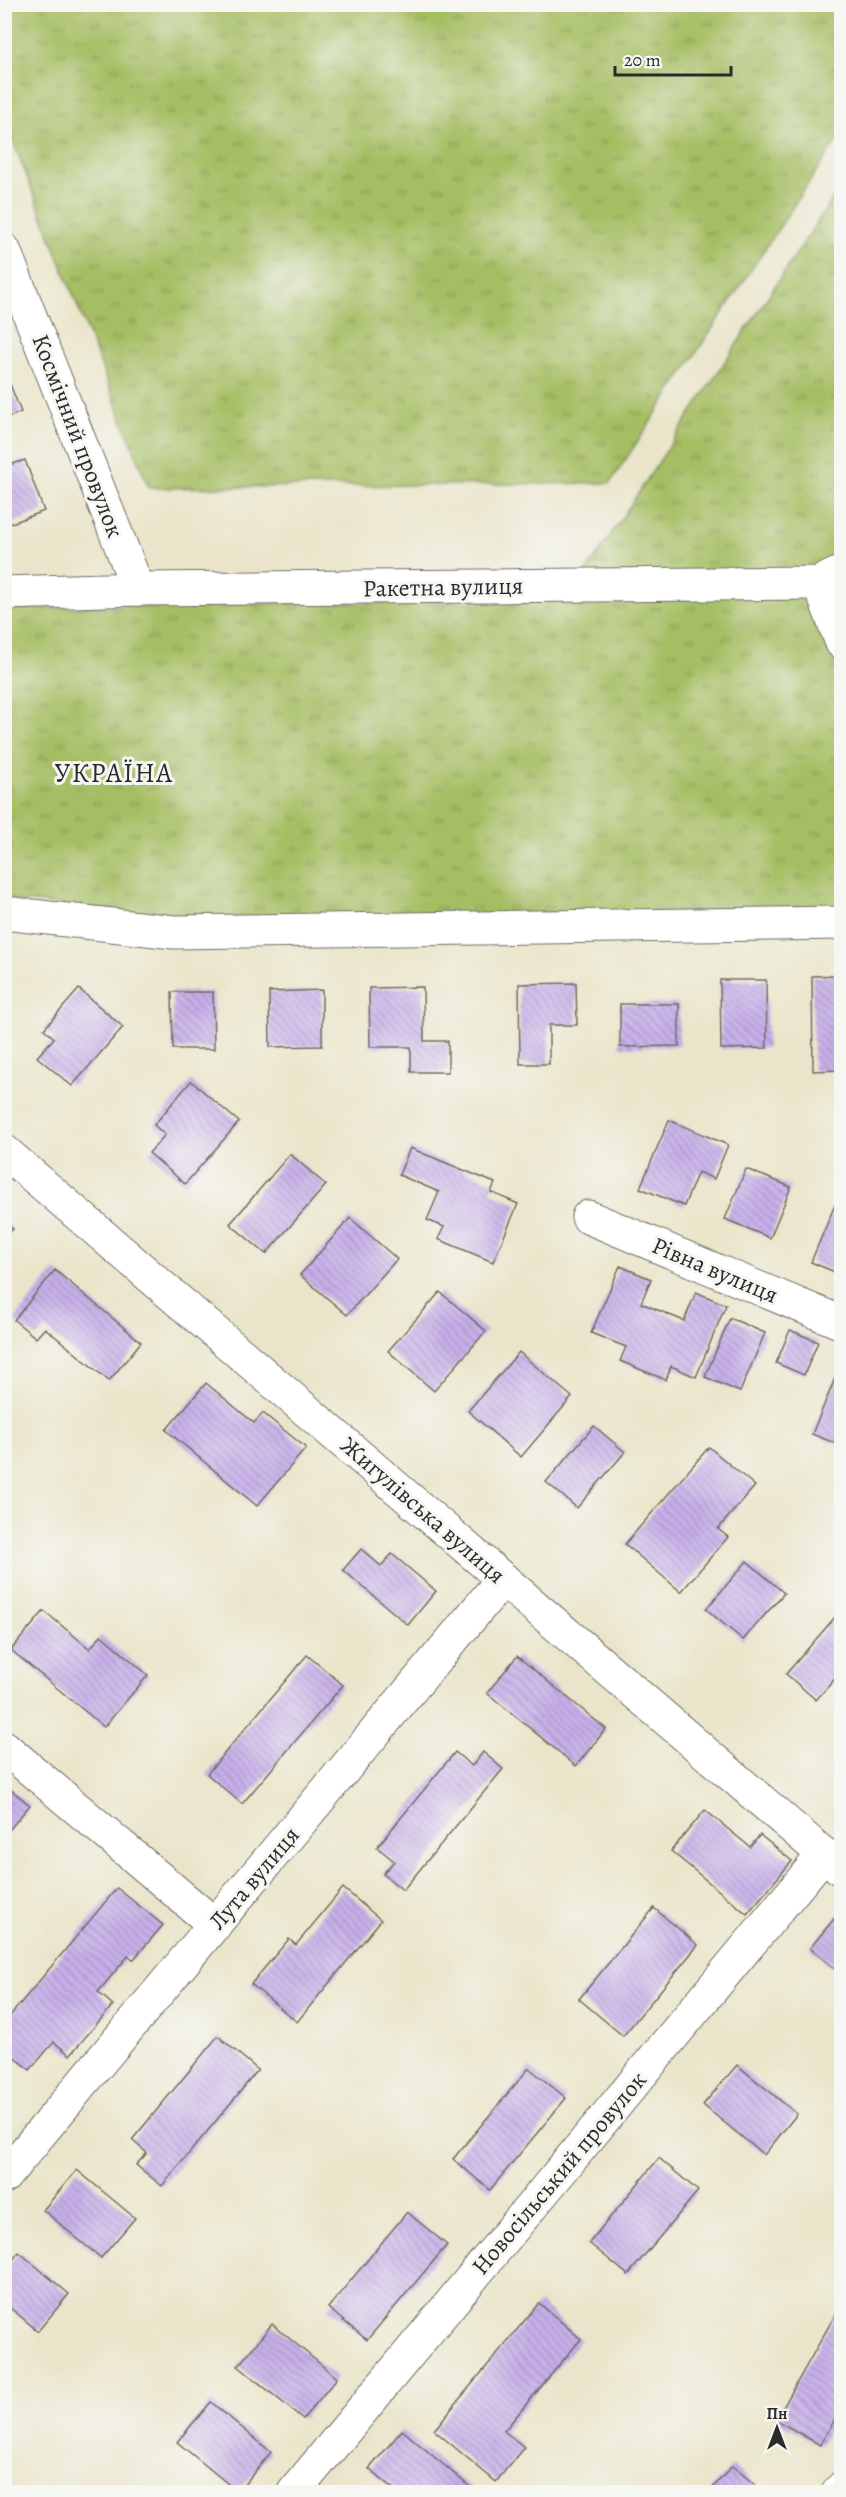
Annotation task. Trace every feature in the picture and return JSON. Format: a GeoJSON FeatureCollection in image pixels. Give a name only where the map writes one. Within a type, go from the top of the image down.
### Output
{"type":"FeatureCollection","features":[{"type":"Feature","properties":{"kind":"street","name":"Космічний провулок"},"geometry":{"type":"LineString","coordinates":[[4,250],[138,589]]}},
{"type":"Feature","properties":{"kind":"street","name":"Ракетна вулиця"},"geometry":{"type":"LineString","coordinates":[[4,593],[830,578],[842,643]]}},
{"type":"Feature","properties":{"kind":"street"},"geometry":{"type":"LineString","coordinates":[[4,913],[174,932],[842,923]]}},
{"type":"Feature","properties":{"kind":"street","name":"Жигулівська вулиця"},"geometry":{"type":"LineString","coordinates":[[4,1151],[833,1862]]}},
{"type":"Feature","properties":{"kind":"street","name":"Рівна вулиця"},"geometry":{"type":"LineString","coordinates":[[588,1217],[842,1323]]}},
{"type":"Feature","properties":{"kind":"street","name":"Лута вулиця"},"geometry":{"type":"LineString","coordinates":[[4,2177],[503,1579]]}},
{"type":"Feature","properties":{"kind":"street"},"geometry":{"type":"LineString","coordinates":[[4,1747],[215,1925]]}},
{"type":"Feature","properties":{"kind":"street","name":"Новосільський провулок"},"geometry":{"type":"LineString","coordinates":[[294,2493],[833,1862]]}},
{"type":"Feature","properties":{"kind":"street"},"geometry":{"type":"LineString","coordinates":[[838,2493],[842,2488]]}},
{"type":"Feature","properties":{"kind":"green space"},"geometry":{"type":"Polygon","coordinates":[[[5,4],[841,5],[841,134],[610,483],[149,488],[5,121],[5,4]]]}},
{"type":"Feature","properties":{"kind":"green space"},"geometry":{"type":"Polygon","coordinates":[[[841,186],[841,552],[805,572],[808,598],[816,625],[841,674],[841,910],[183,918],[5,899],[4,609],[180,604],[567,601],[841,186]]]}},
{"type":"Feature","properties":{"kind":"building"},"geometry":{"type":"Polygon","coordinates":[[[4,369],[21,412],[4,419],[4,369]]]}},
{"type":"Feature","properties":{"kind":"building"},"geometry":{"type":"Polygon","coordinates":[[[25,460],[44,511],[4,526],[4,467],[25,460]]]}},
{"type":"Feature","properties":{"kind":"building"},"geometry":{"type":"Polygon","coordinates":[[[842,975],[840,1070],[813,1071],[812,976],[842,975]]]}},
{"type":"Feature","properties":{"kind":"building"},"geometry":{"type":"Polygon","coordinates":[[[720,980],[766,980],[767,1048],[721,1049],[720,980]]]}},
{"type":"Feature","properties":{"kind":"building"},"geometry":{"type":"Polygon","coordinates":[[[576,983],[577,1025],[549,1025],[549,1064],[520,1064],[519,984],[576,983]]]}},
{"type":"Feature","properties":{"kind":"building"},"geometry":{"type":"Polygon","coordinates":[[[423,987],[424,1041],[448,1041],[448,1072],[411,1072],[411,1047],[370,1047],[369,988],[423,987]]]}},
{"type":"Feature","properties":{"kind":"building"},"geometry":{"type":"Polygon","coordinates":[[[79,989],[123,1027],[72,1086],[37,1057],[54,1038],[44,1029],[79,989]]]}},
{"type":"Feature","properties":{"kind":"building"},"geometry":{"type":"Polygon","coordinates":[[[322,990],[322,1046],[270,1047],[269,992],[322,990]]]}},
{"type":"Feature","properties":{"kind":"building"},"geometry":{"type":"Polygon","coordinates":[[[172,992],[213,992],[214,1049],[173,1049],[172,992]]]}},
{"type":"Feature","properties":{"kind":"building"},"geometry":{"type":"Polygon","coordinates":[[[620,1004],[679,1004],[679,1046],[620,1047],[620,1004]]]}},
{"type":"Feature","properties":{"kind":"building"},"geometry":{"type":"Polygon","coordinates":[[[191,1081],[239,1122],[185,1184],[149,1153],[165,1135],[154,1125],[191,1081]]]}},
{"type":"Feature","properties":{"kind":"building"},"geometry":{"type":"Polygon","coordinates":[[[669,1120],[728,1145],[714,1179],[698,1172],[684,1206],[640,1188],[669,1120]]]}},
{"type":"Feature","properties":{"kind":"building"},"geometry":{"type":"Polygon","coordinates":[[[410,1148],[495,1183],[491,1192],[518,1204],[493,1262],[438,1239],[444,1227],[427,1220],[439,1192],[399,1175],[410,1148]]]}},
{"type":"Feature","properties":{"kind":"building"},"geometry":{"type":"Polygon","coordinates":[[[290,1154],[326,1185],[266,1254],[230,1224],[290,1154]]]}},
{"type":"Feature","properties":{"kind":"building"},"geometry":{"type":"Polygon","coordinates":[[[746,1169],[791,1187],[770,1238],[725,1219],[746,1169]]]}},
{"type":"Feature","properties":{"kind":"building"},"geometry":{"type":"Polygon","coordinates":[[[837,1200],[842,1202],[842,1275],[811,1262],[837,1200]]]}},
{"type":"Feature","properties":{"kind":"building"},"geometry":{"type":"Polygon","coordinates":[[[350,1218],[397,1259],[347,1315],[300,1275],[350,1218]]]}},
{"type":"Feature","properties":{"kind":"building"},"geometry":{"type":"Polygon","coordinates":[[[4,1222],[13,1229],[4,1238],[4,1222]]]}},
{"type":"Feature","properties":{"kind":"building"},"geometry":{"type":"Polygon","coordinates":[[[620,1266],[651,1279],[641,1303],[684,1321],[696,1292],[726,1305],[696,1377],[671,1366],[666,1380],[620,1361],[626,1347],[591,1333],[620,1266]]]}},
{"type":"Feature","properties":{"kind":"building"},"geometry":{"type":"Polygon","coordinates":[[[55,1270],[141,1342],[109,1381],[45,1328],[36,1338],[14,1320],[55,1270]]]}},
{"type":"Feature","properties":{"kind":"building"},"geometry":{"type":"Polygon","coordinates":[[[440,1292],[486,1331],[434,1391],[388,1351],[440,1292]]]}},
{"type":"Feature","properties":{"kind":"building"},"geometry":{"type":"Polygon","coordinates":[[[730,1318],[765,1333],[740,1392],[705,1377],[730,1318]]]}},
{"type":"Feature","properties":{"kind":"building"},"geometry":{"type":"Polygon","coordinates":[[[790,1330],[818,1342],[804,1375],[776,1363],[790,1330]]]}},
{"type":"Feature","properties":{"kind":"building"},"geometry":{"type":"Polygon","coordinates":[[[519,1352],[572,1397],[521,1457],[468,1411],[519,1352]]]}},
{"type":"Feature","properties":{"kind":"building"},"geometry":{"type":"Polygon","coordinates":[[[842,1364],[842,1446],[812,1434],[842,1364]]]}},
{"type":"Feature","properties":{"kind":"building"},"geometry":{"type":"Polygon","coordinates":[[[206,1383],[254,1423],[263,1413],[306,1448],[257,1506],[166,1430],[206,1383]]]}},
{"type":"Feature","properties":{"kind":"building"},"geometry":{"type":"Polygon","coordinates":[[[594,1426],[625,1452],[577,1508],[546,1482],[594,1426]]]}},
{"type":"Feature","properties":{"kind":"building"},"geometry":{"type":"Polygon","coordinates":[[[709,1447],[755,1486],[718,1529],[728,1537],[681,1592],[625,1544],[709,1447]]]}},
{"type":"Feature","properties":{"kind":"building"},"geometry":{"type":"Polygon","coordinates":[[[361,1549],[381,1566],[392,1554],[436,1591],[408,1625],[343,1570],[361,1549]]]}},
{"type":"Feature","properties":{"kind":"building"},"geometry":{"type":"Polygon","coordinates":[[[747,1561],[784,1593],[743,1640],[706,1609],[747,1561]]]}},
{"type":"Feature","properties":{"kind":"building"},"geometry":{"type":"Polygon","coordinates":[[[842,1609],[842,1671],[816,1700],[786,1674],[842,1609]]]}},
{"type":"Feature","properties":{"kind":"building"},"geometry":{"type":"Polygon","coordinates":[[[44,1611],[90,1649],[101,1635],[148,1675],[104,1727],[11,1650],[44,1611]]]}},
{"type":"Feature","properties":{"kind":"building"},"geometry":{"type":"Polygon","coordinates":[[[307,1655],[343,1685],[242,1804],[207,1774],[307,1655]]]}},
{"type":"Feature","properties":{"kind":"building"},"geometry":{"type":"Polygon","coordinates":[[[517,1656],[606,1729],[576,1766],[487,1693],[517,1656]]]}},
{"type":"Feature","properties":{"kind":"building"},"geometry":{"type":"Polygon","coordinates":[[[455,1752],[472,1766],[483,1752],[503,1769],[403,1890],[383,1874],[394,1861],[377,1847],[455,1752]]]}},
{"type":"Feature","properties":{"kind":"building"},"geometry":{"type":"Polygon","coordinates":[[[4,1784],[30,1805],[4,1836],[4,1784]]]}},
{"type":"Feature","properties":{"kind":"building"},"geometry":{"type":"Polygon","coordinates":[[[705,1810],[750,1847],[760,1835],[792,1861],[747,1914],[671,1851],[705,1810]]]}},
{"type":"Feature","properties":{"kind":"building"},"geometry":{"type":"Polygon","coordinates":[[[117,1888],[163,1925],[133,1960],[128,1956],[98,1992],[113,2005],[70,2055],[54,2042],[30,2070],[4,2048],[4,2023],[117,1888]]]}},
{"type":"Feature","properties":{"kind":"building"},"geometry":{"type":"Polygon","coordinates":[[[343,1888],[381,1920],[297,2022],[251,1984],[289,1939],[296,1945],[343,1888]]]}},
{"type":"Feature","properties":{"kind":"building"},"geometry":{"type":"Polygon","coordinates":[[[654,1908],[698,1945],[623,2036],[579,1999],[654,1908]]]}},
{"type":"Feature","properties":{"kind":"building"},"geometry":{"type":"Polygon","coordinates":[[[838,1914],[842,1917],[842,1975],[810,1948],[838,1914]]]}},
{"type":"Feature","properties":{"kind":"building"},"geometry":{"type":"Polygon","coordinates":[[[218,2036],[258,2070],[162,2186],[136,2165],[147,2153],[132,2140],[218,2036]]]}},
{"type":"Feature","properties":{"kind":"building"},"geometry":{"type":"Polygon","coordinates":[[[737,2065],[797,2114],[764,2155],[703,2105],[737,2065]]]}},
{"type":"Feature","properties":{"kind":"building"},"geometry":{"type":"Polygon","coordinates":[[[529,2068],[566,2098],[490,2190],[453,2159],[529,2068]]]}},
{"type":"Feature","properties":{"kind":"building"},"geometry":{"type":"Polygon","coordinates":[[[659,2158],[698,2191],[628,2275],[589,2243],[659,2158]]]}},
{"type":"Feature","properties":{"kind":"building"},"geometry":{"type":"Polygon","coordinates":[[[77,2170],[135,2218],[101,2258],[43,2210],[77,2170]]]}},
{"type":"Feature","properties":{"kind":"building"},"geometry":{"type":"Polygon","coordinates":[[[407,2212],[447,2245],[367,2340],[328,2308],[407,2212]]]}},
{"type":"Feature","properties":{"kind":"building"},"geometry":{"type":"Polygon","coordinates":[[[19,2252],[69,2294],[38,2331],[4,2303],[4,2270],[19,2252]]]}},
{"type":"Feature","properties":{"kind":"building"},"geometry":{"type":"Polygon","coordinates":[[[539,2303],[581,2339],[504,2431],[524,2447],[496,2482],[434,2430],[539,2303]]]}},
{"type":"Feature","properties":{"kind":"building"},"geometry":{"type":"Polygon","coordinates":[[[839,2308],[842,2309],[842,2407],[820,2445],[776,2420],[839,2308]]]}},
{"type":"Feature","properties":{"kind":"building"},"geometry":{"type":"Polygon","coordinates":[[[272,2324],[337,2378],[303,2419],[238,2366],[272,2324]]]}},
{"type":"Feature","properties":{"kind":"building"},"geometry":{"type":"Polygon","coordinates":[[[211,2402],[271,2452],[238,2492],[177,2442],[211,2402]]]}},
{"type":"Feature","properties":{"kind":"building"},"geometry":{"type":"Polygon","coordinates":[[[402,2430],[475,2491],[397,2492],[369,2469],[402,2430]]]}},
{"type":"Feature","properties":{"kind":"building"},"geometry":{"type":"Polygon","coordinates":[[[732,2466],[764,2492],[709,2492],[732,2466]]]}},
{"type":"Feature","properties":{"kind":"district","name":"УКРАЇНА"},"geometry":{"type":"Point","coordinates":[114,773]}}]}
